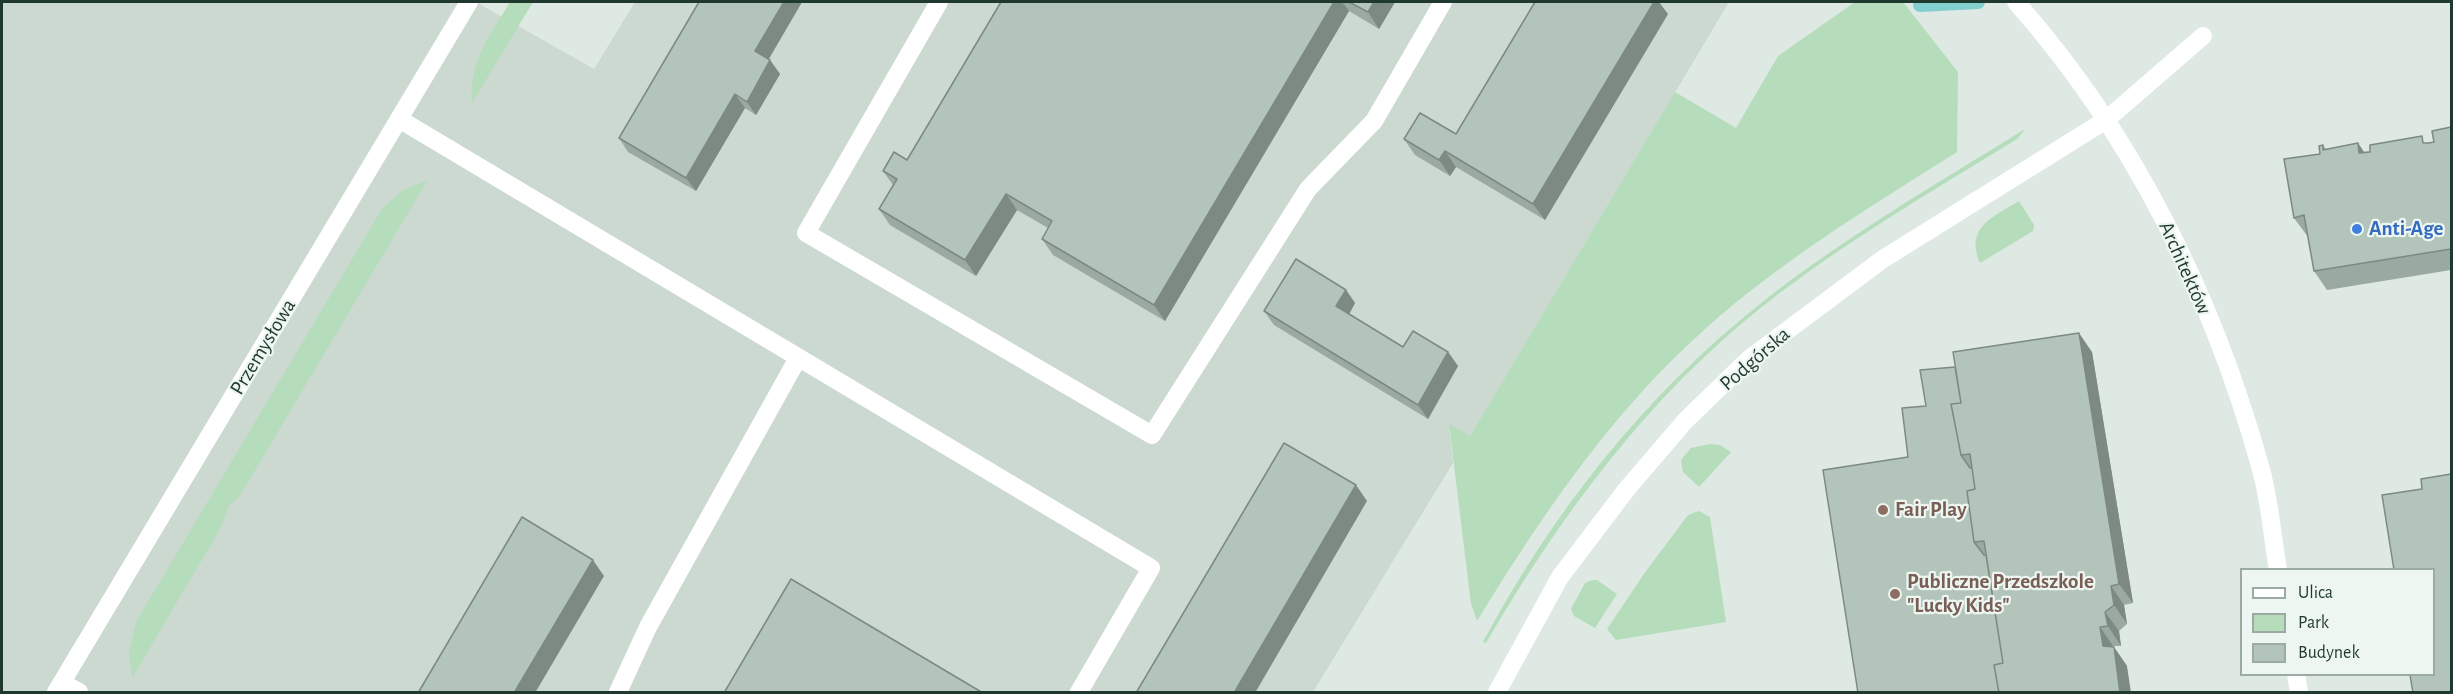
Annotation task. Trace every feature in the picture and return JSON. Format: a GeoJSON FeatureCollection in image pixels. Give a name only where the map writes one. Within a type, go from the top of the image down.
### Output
{"type":"FeatureCollection","features":[{"type":"Feature","properties":{"kind":"street","name":"Przemysłowa"},"geometry":{"type":"LineString","coordinates":[[59,688],[469,2]]}},
{"type":"Feature","properties":{"kind":"street"},"geometry":{"type":"LineString","coordinates":[[939,2],[806,233],[1152,435],[1308,189],[1374,121],[1443,2]]}},
{"type":"Feature","properties":{"kind":"street","name":"Architektów"},"geometry":{"type":"LineString","coordinates":[[2016,2],[2034,22],[2106,120],[2146,184],[2181,253],[2222,353],[2261,468],[2278,568]]}},
{"type":"Feature","properties":{"kind":"street","name":"Podgórska"},"geometry":{"type":"LineString","coordinates":[[1497,693],[1560,577],[1626,490],[1684,421],[1749,359],[1883,259],[2106,120],[2204,36]]}},
{"type":"Feature","properties":{"kind":"street"},"geometry":{"type":"LineString","coordinates":[[399,119],[1151,568],[1079,693]]}},
{"type":"Feature","properties":{"kind":"street"},"geometry":{"type":"LineString","coordinates":[[618,693],[648,627],[798,358]]}},
{"type":"Feature","properties":{"kind":"street"},"geometry":{"type":"LineString","coordinates":[[2296,676],[2299,693]]}},
{"type":"Feature","properties":{"kind":"street"},"geometry":{"type":"LineString","coordinates":[[59,688],[79,693]]}},
{"type":"Feature","properties":{"kind":"shaded area"},"geometry":{"type":"Polygon","coordinates":[[[2,2],[476,2],[594,69],[635,2],[1729,2],[1470,436],[1449,425],[1453,463],[1313,692],[2,692],[2,2]]]}},
{"type":"Feature","properties":{"kind":"green space"},"geometry":{"type":"Polygon","coordinates":[[[510,2],[533,2],[472,103],[472,88],[477,62],[488,38],[510,2]]]}},
{"type":"Feature","properties":{"kind":"green space"},"geometry":{"type":"Polygon","coordinates":[[[1855,2],[1903,2],[1958,72],[1957,152],[1796,257],[1734,304],[1671,361],[1639,395],[1580,467],[1527,542],[1477,621],[1471,604],[1449,424],[1470,436],[1675,92],[1736,128],[1778,56],[1855,2]]]}},
{"type":"Feature","properties":{"kind":"green space"},"geometry":{"type":"Polygon","coordinates":[[[2025,129],[2017,139],[1824,261],[1763,306],[1721,342],[1681,380],[1609,461],[1544,550],[1486,643],[1483,642],[1539,548],[1604,459],[1678,377],[1718,339],[1760,304],[1824,257],[2025,129]]]}},
{"type":"Feature","properties":{"kind":"green space"},"geometry":{"type":"Polygon","coordinates":[[[427,181],[239,497],[229,505],[220,529],[132,678],[129,650],[136,622],[382,209],[403,190],[427,181]]]}},
{"type":"Feature","properties":{"kind":"green space"},"geometry":{"type":"Polygon","coordinates":[[[2019,201],[2034,225],[2033,231],[1980,263],[1976,251],[1979,232],[1991,218],[2019,201]]]}},
{"type":"Feature","properties":{"kind":"green space"},"geometry":{"type":"Polygon","coordinates":[[[1710,444],[1720,445],[1731,452],[1699,487],[1683,472],[1681,460],[1691,448],[1710,444]]]}},
{"type":"Feature","properties":{"kind":"green space"},"geometry":{"type":"Polygon","coordinates":[[[1699,511],[1710,517],[1726,622],[1616,640],[1607,629],[1646,571],[1688,515],[1699,511]]]}},
{"type":"Feature","properties":{"kind":"green space"},"geometry":{"type":"Polygon","coordinates":[[[1597,580],[1617,594],[1595,628],[1574,616],[1571,609],[1585,583],[1597,580]]]}},
{"type":"Feature","properties":{"kind":"building"},"geometry":{"type":"Polygon","coordinates":[[[699,2],[784,2],[755,51],[770,60],[747,102],[735,94],[686,178],[619,138],[699,2]]]}},
{"type":"Feature","properties":{"kind":"building"},"geometry":{"type":"Polygon","coordinates":[[[1001,2],[1334,2],[1154,305],[1042,239],[1052,221],[1006,194],[965,260],[879,209],[897,179],[883,171],[894,152],[907,160],[1001,2]]]}},
{"type":"Feature","properties":{"kind":"building"},"geometry":{"type":"Polygon","coordinates":[[[1349,2],[1374,2],[1368,12],[1349,2]]]}},
{"type":"Feature","properties":{"kind":"building"},"geometry":{"type":"Polygon","coordinates":[[[1535,2],[1654,2],[1533,204],[1445,151],[1439,160],[1404,139],[1420,113],[1456,134],[1535,2]]]}},
{"type":"Feature","properties":{"kind":"building"},"geometry":{"type":"Polygon","coordinates":[[[2451,127],[2451,249],[2314,271],[2304,215],[2294,218],[2284,159],[2320,154],[2319,146],[2323,145],[2323,150],[2358,143],[2359,153],[2370,152],[2370,145],[2422,136],[2423,143],[2429,143],[2434,142],[2432,131],[2451,127]]]}},
{"type":"Feature","properties":{"kind":"building"},"geometry":{"type":"Polygon","coordinates":[[[1296,259],[1346,290],[1336,306],[1403,347],[1413,331],[1448,352],[1418,405],[1264,311],[1296,259]]]}},
{"type":"Feature","properties":{"kind":"building"},"geometry":{"type":"Polygon","coordinates":[[[2079,333],[2119,584],[2111,586],[2114,605],[2105,612],[2108,626],[2100,627],[2103,646],[2114,647],[2120,693],[1999,693],[1994,665],[2003,663],[1984,541],[1974,542],[1967,491],[1975,489],[1970,454],[1961,455],[1951,404],[1961,403],[1953,352],[2079,333]]]}},
{"type":"Feature","properties":{"kind":"building"},"geometry":{"type":"Polygon","coordinates":[[[1955,367],[1961,403],[1951,404],[1961,455],[1972,468],[1975,489],[1967,491],[1974,542],[1986,555],[2003,663],[1994,665],[1999,693],[1858,693],[1823,470],[1908,457],[1902,408],[1926,406],[1920,370],[1955,367]]]}},
{"type":"Feature","properties":{"kind":"building"},"geometry":{"type":"Polygon","coordinates":[[[1284,443],[1356,485],[1234,693],[1136,693],[1284,443]]]}},
{"type":"Feature","properties":{"kind":"building"},"geometry":{"type":"Polygon","coordinates":[[[2451,474],[2451,693],[2413,693],[2410,676],[2435,676],[2435,568],[2394,568],[2382,495],[2422,489],[2421,479],[2451,474]]]}},
{"type":"Feature","properties":{"kind":"building"},"geometry":{"type":"Polygon","coordinates":[[[522,517],[593,560],[514,693],[418,693],[522,517]]]}},
{"type":"Feature","properties":{"kind":"building"},"geometry":{"type":"Polygon","coordinates":[[[791,579],[983,693],[724,693],[791,579]]]}},
{"type":"Feature","properties":{"kind":"waterway"},"geometry":{"type":"LineString","coordinates":[[1920,5],[1978,2]]}},
{"type":"Feature","properties":{"kind":"place","name":"Anti-Age"},"geometry":{"type":"Point","coordinates":[2357,229]}},
{"type":"Feature","properties":{"kind":"place","name":"Fair Play"},"geometry":{"type":"Point","coordinates":[1883,510]}},
{"type":"Feature","properties":{"kind":"place","name":"Publiczne Przedszkole \"Lucky Kids\""},"geometry":{"type":"Point","coordinates":[1895,594]}}]}
